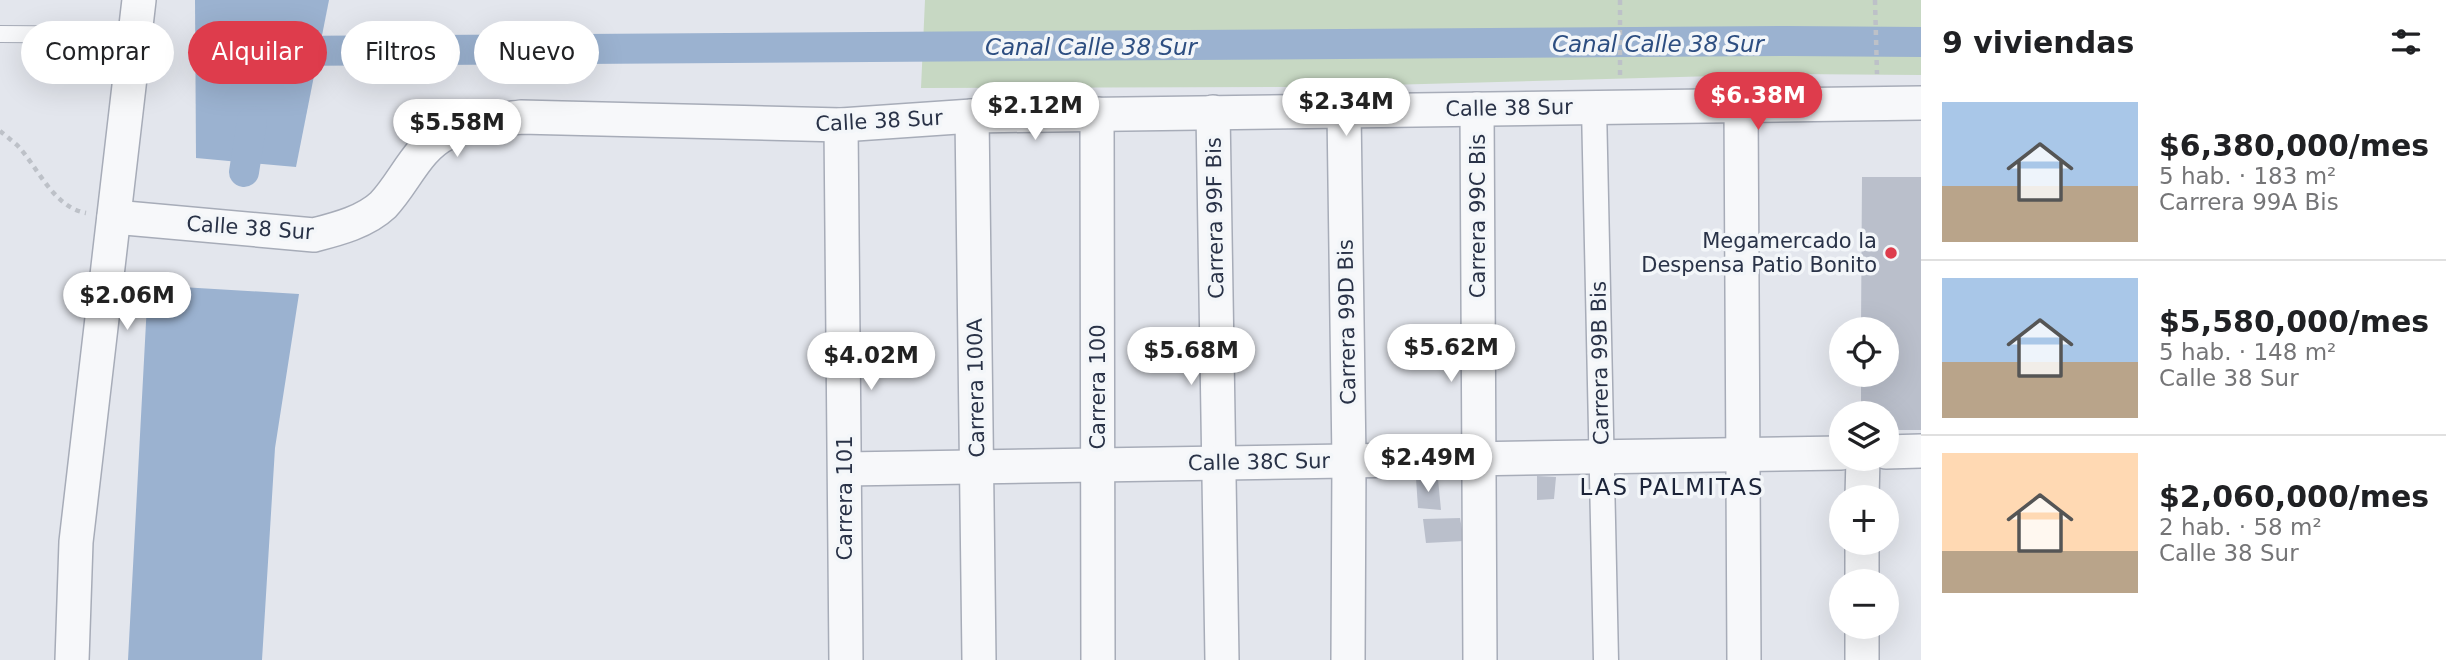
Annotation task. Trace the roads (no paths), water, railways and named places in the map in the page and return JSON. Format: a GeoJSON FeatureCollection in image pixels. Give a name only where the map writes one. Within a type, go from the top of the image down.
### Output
{"type":"FeatureCollection","features":[{"type":"Feature","properties":{"kind":"street"},"geometry":{"type":"LineString","coordinates":[[137,21],[139,0]]}},
{"type":"Feature","properties":{"kind":"street"},"geometry":{"type":"LineString","coordinates":[[72,660],[76,542],[129,84]]}},
{"type":"Feature","properties":{"kind":"street","name":"Calle 38 Sur"},"geometry":{"type":"LineString","coordinates":[[114,217],[314,235],[345,227],[381,206],[426,148],[446,133],[479,122],[521,117],[841,125],[972,116],[1921,103]]}},
{"type":"Feature","properties":{"kind":"street"},"geometry":{"type":"LineString","coordinates":[[1741,105],[1744,660]]}},
{"type":"Feature","properties":{"kind":"street","name":"Carrera 99B Bis"},"geometry":{"type":"LineString","coordinates":[[1606,660],[1602,457],[1608,107]]}},
{"type":"Feature","properties":{"kind":"street","name":"Carrera 99C Bis"},"geometry":{"type":"LineString","coordinates":[[1477,109],[1480,660]]}},
{"type":"Feature","properties":{"kind":"street","name":"Carrera 99D Bis"},"geometry":{"type":"LineString","coordinates":[[1344,111],[1349,461],[1348,660]]}},
{"type":"Feature","properties":{"kind":"street","name":"Carrera 99F Bis"},"geometry":{"type":"LineString","coordinates":[[1213,113],[1222,660]]}},
{"type":"Feature","properties":{"kind":"street","name":"Carrera 100"},"geometry":{"type":"LineString","coordinates":[[1097,114],[1098,660]]}},
{"type":"Feature","properties":{"kind":"street","name":"Carrera 100A"},"geometry":{"type":"LineString","coordinates":[[972,116],[979,660]]}},
{"type":"Feature","properties":{"kind":"street","name":"Carrera 101"},"geometry":{"type":"LineString","coordinates":[[841,125],[846,660]]}},
{"type":"Feature","properties":{"kind":"street"},"geometry":{"type":"LineString","coordinates":[[1899,452],[1921,452]]}},
{"type":"Feature","properties":{"kind":"street","name":"Calle 38C Sur"},"geometry":{"type":"LineString","coordinates":[[845,469],[1829,453]]}},
{"type":"Feature","properties":{"kind":"street"},"geometry":{"type":"LineString","coordinates":[[1862,639],[1862,660]]}},
{"type":"Feature","properties":{"kind":"lane"},"geometry":{"type":"LineString","coordinates":[[0,34],[21,34]]}},
{"type":"Feature","properties":{"kind":"water"},"geometry":{"type":"Polygon","coordinates":[[[195,0],[329,0],[325,21],[195,21],[195,0]]]}},
{"type":"Feature","properties":{"kind":"water"},"geometry":{"type":"Polygon","coordinates":[[[196,84],[312,84],[296,167],[196,158],[196,84]]]}},
{"type":"Feature","properties":{"kind":"water"},"geometry":{"type":"Polygon","coordinates":[[[148,285],[299,294],[275,448],[262,660],[128,660],[148,285]]]}},
{"type":"Feature","properties":{"kind":"waterway","name":"Canal Calle 38 Sur"},"geometry":{"type":"LineString","coordinates":[[327,51],[1921,42]]}},
{"type":"Feature","properties":{"kind":"waterway"},"geometry":{"type":"LineString","coordinates":[[244,172],[252,121]]}},
{"type":"Feature","properties":{"kind":"place","name":"Megamercado la Despensa Patio Bonito"},"geometry":{"type":"Point","coordinates":[1891,253]}},
{"type":"Feature","properties":{"kind":"district","name":"LAS PALMITAS"},"geometry":{"type":"Point","coordinates":[1672,487]}}]}
